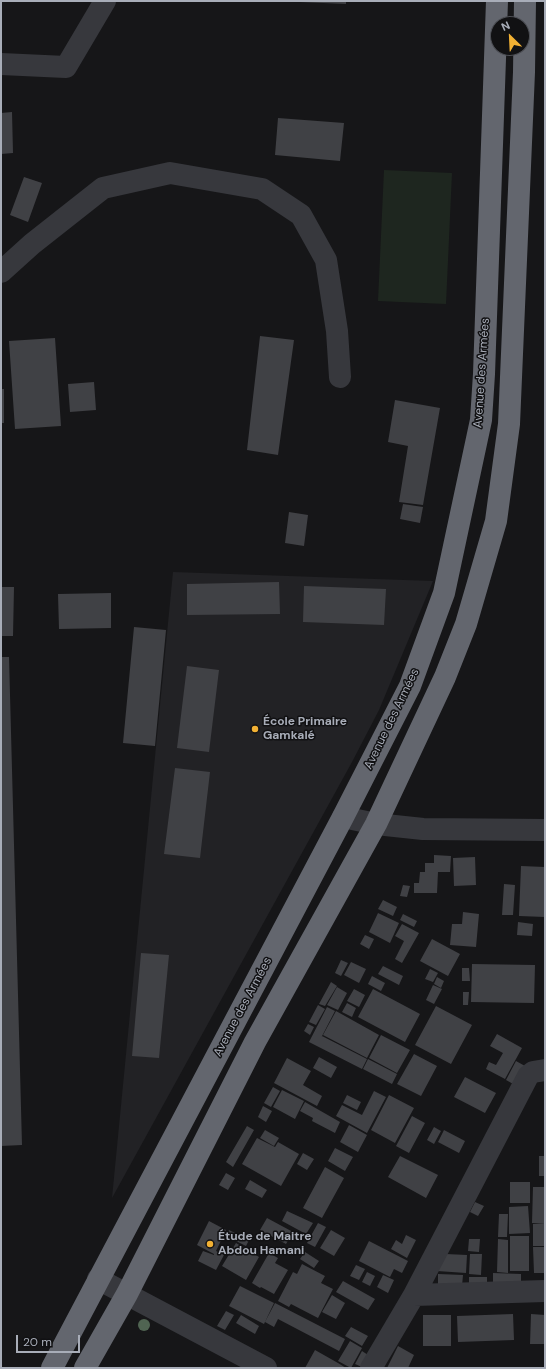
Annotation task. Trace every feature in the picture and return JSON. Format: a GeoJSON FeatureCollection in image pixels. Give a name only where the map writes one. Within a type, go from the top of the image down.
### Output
{"type":"FeatureCollection","features":[{"type":"Feature","properties":{"kind":"highway","name":"Avenue des Armées"},"geometry":{"type":"LineString","coordinates":[[52,1368],[343,817],[410,686],[444,593],[480,420],[484,374],[497,1]]}},
{"type":"Feature","properties":{"kind":"highway"},"geometry":{"type":"LineString","coordinates":[[86,1368],[127,1294],[255,1042],[376,824],[445,676],[466,624],[496,521],[509,424],[524,72],[525,1]]}},
{"type":"Feature","properties":{"kind":"street"},"geometry":{"type":"LineString","coordinates":[[1,64],[66,67],[105,1]]}},
{"type":"Feature","properties":{"kind":"street"},"geometry":{"type":"LineString","coordinates":[[1,272],[32,244],[103,188],[170,173],[262,189],[301,215],[326,260],[337,331],[340,377]]}},
{"type":"Feature","properties":{"kind":"street"},"geometry":{"type":"LineString","coordinates":[[343,817],[376,824],[423,829],[545,830]]}},
{"type":"Feature","properties":{"kind":"street"},"geometry":{"type":"LineString","coordinates":[[371,1368],[414,1295],[528,1076],[533,1072],[545,1070]]}},
{"type":"Feature","properties":{"kind":"street"},"geometry":{"type":"LineString","coordinates":[[98,1279],[266,1368]]}},
{"type":"Feature","properties":{"kind":"street"},"geometry":{"type":"LineString","coordinates":[[414,1295],[545,1291]]}},
{"type":"Feature","properties":{"kind":"shaded area"},"geometry":{"type":"Polygon","coordinates":[[[384,170],[452,173],[446,304],[378,301],[384,170]]]}},
{"type":"Feature","properties":{"kind":"shaded area"},"geometry":{"type":"Polygon","coordinates":[[[173,572],[433,581],[379,710],[352,762],[112,1198],[173,572]]]}},
{"type":"Feature","properties":{"kind":"building"},"geometry":{"type":"Polygon","coordinates":[[[346,1],[346,4],[300,2],[346,1]]]}},
{"type":"Feature","properties":{"kind":"building"},"geometry":{"type":"Polygon","coordinates":[[[12,112],[13,153],[1,154],[1,113],[12,112]]]}},
{"type":"Feature","properties":{"kind":"building"},"geometry":{"type":"Polygon","coordinates":[[[278,118],[344,123],[340,161],[275,155],[278,118]]]}},
{"type":"Feature","properties":{"kind":"building"},"geometry":{"type":"Polygon","coordinates":[[[24,177],[42,183],[28,222],[10,215],[24,177]]]}},
{"type":"Feature","properties":{"kind":"building"},"geometry":{"type":"Polygon","coordinates":[[[260,336],[294,340],[278,455],[247,450],[260,336]]]}},
{"type":"Feature","properties":{"kind":"building"},"geometry":{"type":"Polygon","coordinates":[[[55,338],[61,426],[15,429],[9,341],[55,338]]]}},
{"type":"Feature","properties":{"kind":"building"},"geometry":{"type":"Polygon","coordinates":[[[94,382],[96,410],[70,412],[68,384],[94,382]]]}},
{"type":"Feature","properties":{"kind":"building"},"geometry":{"type":"Polygon","coordinates":[[[1,389],[4,389],[4,423],[1,423],[1,389]]]}},
{"type":"Feature","properties":{"kind":"building"},"geometry":{"type":"Polygon","coordinates":[[[395,400],[440,408],[423,505],[399,502],[408,446],[388,442],[395,400]]]}},
{"type":"Feature","properties":{"kind":"building"},"geometry":{"type":"Polygon","coordinates":[[[403,504],[423,507],[420,523],[400,519],[403,504]]]}},
{"type":"Feature","properties":{"kind":"building"},"geometry":{"type":"Polygon","coordinates":[[[289,512],[308,515],[304,546],[285,543],[289,512]]]}},
{"type":"Feature","properties":{"kind":"building"},"geometry":{"type":"Polygon","coordinates":[[[279,582],[280,614],[187,615],[187,584],[279,582]]]}},
{"type":"Feature","properties":{"kind":"building"},"geometry":{"type":"Polygon","coordinates":[[[304,586],[386,589],[384,625],[303,622],[304,586]]]}},
{"type":"Feature","properties":{"kind":"building"},"geometry":{"type":"Polygon","coordinates":[[[1,587],[14,587],[13,636],[1,636],[1,587]]]}},
{"type":"Feature","properties":{"kind":"building"},"geometry":{"type":"Polygon","coordinates":[[[111,593],[111,628],[59,629],[58,594],[111,593]]]}},
{"type":"Feature","properties":{"kind":"building"},"geometry":{"type":"Polygon","coordinates":[[[134,627],[166,630],[155,746],[123,743],[134,627]]]}},
{"type":"Feature","properties":{"kind":"building"},"geometry":{"type":"Polygon","coordinates":[[[1,657],[9,657],[22,1145],[1,1146],[1,657]]]}},
{"type":"Feature","properties":{"kind":"building"},"geometry":{"type":"Polygon","coordinates":[[[187,666],[219,670],[209,752],[177,748],[187,666]]]}},
{"type":"Feature","properties":{"kind":"building"},"geometry":{"type":"Polygon","coordinates":[[[175,768],[210,772],[200,858],[164,854],[175,768]]]}},
{"type":"Feature","properties":{"kind":"building"},"geometry":{"type":"Polygon","coordinates":[[[434,855],[451,856],[450,872],[438,872],[437,893],[414,893],[414,883],[419,883],[420,872],[425,872],[425,863],[434,863],[434,855]]]}},
{"type":"Feature","properties":{"kind":"building"},"geometry":{"type":"Polygon","coordinates":[[[475,857],[476,885],[454,886],[453,858],[475,857]]]}},
{"type":"Feature","properties":{"kind":"building"},"geometry":{"type":"Polygon","coordinates":[[[521,866],[545,867],[545,917],[519,916],[521,866]]]}},
{"type":"Feature","properties":{"kind":"building"},"geometry":{"type":"Polygon","coordinates":[[[504,884],[515,885],[513,915],[502,915],[504,884]]]}},
{"type":"Feature","properties":{"kind":"building"},"geometry":{"type":"Polygon","coordinates":[[[403,885],[410,886],[407,897],[400,896],[403,885]]]}},
{"type":"Feature","properties":{"kind":"building"},"geometry":{"type":"Polygon","coordinates":[[[383,900],[397,907],[393,916],[378,909],[383,900]]]}},
{"type":"Feature","properties":{"kind":"building"},"geometry":{"type":"Polygon","coordinates":[[[463,912],[479,914],[476,947],[450,945],[452,924],[462,924],[463,912]]]}},
{"type":"Feature","properties":{"kind":"building"},"geometry":{"type":"Polygon","coordinates":[[[378,913],[399,923],[390,943],[369,932],[378,913]]]}},
{"type":"Feature","properties":{"kind":"building"},"geometry":{"type":"Polygon","coordinates":[[[403,914],[417,921],[414,927],[400,920],[403,914]]]}},
{"type":"Feature","properties":{"kind":"building"},"geometry":{"type":"Polygon","coordinates":[[[518,922],[533,924],[532,936],[517,935],[518,922]]]}},
{"type":"Feature","properties":{"kind":"building"},"geometry":{"type":"Polygon","coordinates":[[[402,924],[419,933],[402,963],[395,959],[404,941],[395,936],[402,924]]]}},
{"type":"Feature","properties":{"kind":"building"},"geometry":{"type":"Polygon","coordinates":[[[365,935],[374,939],[369,949],[360,944],[365,935]]]}},
{"type":"Feature","properties":{"kind":"building"},"geometry":{"type":"Polygon","coordinates":[[[432,939],[460,954],[448,976],[420,961],[432,939]]]}},
{"type":"Feature","properties":{"kind":"building"},"geometry":{"type":"Polygon","coordinates":[[[141,953],[169,955],[159,1058],[132,1056],[141,953]]]}},
{"type":"Feature","properties":{"kind":"building"},"geometry":{"type":"Polygon","coordinates":[[[341,960],[348,963],[341,976],[335,973],[341,960]]]}},
{"type":"Feature","properties":{"kind":"building"},"geometry":{"type":"Polygon","coordinates":[[[351,962],[366,969],[359,983],[344,975],[351,962]]]}},
{"type":"Feature","properties":{"kind":"building"},"geometry":{"type":"Polygon","coordinates":[[[472,964],[535,965],[534,1003],[471,1002],[472,964]]]}},
{"type":"Feature","properties":{"kind":"building"},"geometry":{"type":"Polygon","coordinates":[[[383,966],[403,976],[399,985],[378,974],[383,966]]]}},
{"type":"Feature","properties":{"kind":"building"},"geometry":{"type":"Polygon","coordinates":[[[462,968],[469,968],[470,981],[462,981],[462,968]]]}},
{"type":"Feature","properties":{"kind":"building"},"geometry":{"type":"Polygon","coordinates":[[[430,969],[438,973],[433,982],[425,979],[430,969]]]}},
{"type":"Feature","properties":{"kind":"building"},"geometry":{"type":"Polygon","coordinates":[[[372,976],[385,983],[381,991],[368,984],[372,976]]]}},
{"type":"Feature","properties":{"kind":"building"},"geometry":{"type":"Polygon","coordinates":[[[437,977],[444,981],[441,988],[434,984],[437,977]]]}},
{"type":"Feature","properties":{"kind":"building"},"geometry":{"type":"Polygon","coordinates":[[[331,982],[337,986],[325,1006],[319,1004],[331,982]]]}},
{"type":"Feature","properties":{"kind":"building"},"geometry":{"type":"Polygon","coordinates":[[[433,985],[442,989],[434,1004],[426,1000],[433,985]]]}},
{"type":"Feature","properties":{"kind":"building"},"geometry":{"type":"Polygon","coordinates":[[[337,987],[347,993],[338,1010],[327,1005],[337,987]]]}},
{"type":"Feature","properties":{"kind":"building"},"geometry":{"type":"Polygon","coordinates":[[[354,989],[365,995],[359,1007],[347,1001],[354,989]]]}},
{"type":"Feature","properties":{"kind":"building"},"geometry":{"type":"Polygon","coordinates":[[[373,989],[420,1014],[405,1042],[358,1017],[373,989]]]}},
{"type":"Feature","properties":{"kind":"building"},"geometry":{"type":"Polygon","coordinates":[[[463,992],[469,992],[468,1005],[463,1005],[463,992]]]}},
{"type":"Feature","properties":{"kind":"building"},"geometry":{"type":"Polygon","coordinates":[[[347,1003],[356,1008],[352,1017],[342,1012],[347,1003]]]}},
{"type":"Feature","properties":{"kind":"building"},"geometry":{"type":"Polygon","coordinates":[[[318,1005],[325,1009],[316,1025],[309,1022],[318,1005]]]}},
{"type":"Feature","properties":{"kind":"building"},"geometry":{"type":"Polygon","coordinates":[[[436,1006],[472,1025],[451,1064],[415,1045],[436,1006]]]}},
{"type":"Feature","properties":{"kind":"building"},"geometry":{"type":"Polygon","coordinates":[[[327,1007],[335,1011],[322,1036],[367,1059],[362,1069],[309,1042],[327,1007]]]}},
{"type":"Feature","properties":{"kind":"building"},"geometry":{"type":"Polygon","coordinates":[[[336,1011],[379,1035],[367,1058],[323,1035],[336,1011]]]}},
{"type":"Feature","properties":{"kind":"building"},"geometry":{"type":"Polygon","coordinates":[[[308,1024],[314,1027],[310,1035],[304,1031],[308,1024]]]}},
{"type":"Feature","properties":{"kind":"building"},"geometry":{"type":"Polygon","coordinates":[[[497,1034],[522,1048],[505,1079],[486,1069],[489,1062],[496,1065],[503,1053],[490,1046],[497,1034]]]}},
{"type":"Feature","properties":{"kind":"building"},"geometry":{"type":"Polygon","coordinates":[[[381,1035],[410,1050],[397,1073],[369,1058],[381,1035]]]}},
{"type":"Feature","properties":{"kind":"building"},"geometry":{"type":"Polygon","coordinates":[[[414,1054],[437,1066],[421,1096],[397,1084],[414,1054]]]}},
{"type":"Feature","properties":{"kind":"building"},"geometry":{"type":"Polygon","coordinates":[[[319,1057],[337,1067],[331,1078],[313,1068],[319,1057]]]}},
{"type":"Feature","properties":{"kind":"building"},"geometry":{"type":"Polygon","coordinates":[[[287,1058],[311,1071],[303,1085],[322,1096],[317,1106],[274,1083],[287,1058]]]}},
{"type":"Feature","properties":{"kind":"building"},"geometry":{"type":"Polygon","coordinates":[[[368,1059],[397,1074],[392,1084],[363,1069],[368,1059]]]}},
{"type":"Feature","properties":{"kind":"building"},"geometry":{"type":"Polygon","coordinates":[[[516,1061],[525,1066],[515,1085],[506,1080],[516,1061]]]}},
{"type":"Feature","properties":{"kind":"building"},"geometry":{"type":"Polygon","coordinates":[[[465,1077],[496,1093],[485,1113],[454,1097],[465,1077]]]}},
{"type":"Feature","properties":{"kind":"building"},"geometry":{"type":"Polygon","coordinates":[[[273,1087],[280,1091],[271,1107],[264,1103],[273,1087]]]}},
{"type":"Feature","properties":{"kind":"building"},"geometry":{"type":"Polygon","coordinates":[[[282,1090],[304,1101],[295,1119],[273,1107],[282,1090]]]}},
{"type":"Feature","properties":{"kind":"building"},"geometry":{"type":"Polygon","coordinates":[[[374,1091],[386,1097],[367,1133],[336,1116],[342,1105],[362,1115],[374,1091]]]}},
{"type":"Feature","properties":{"kind":"building"},"geometry":{"type":"Polygon","coordinates":[[[347,1095],[361,1102],[357,1110],[343,1103],[347,1095]]]}},
{"type":"Feature","properties":{"kind":"building"},"geometry":{"type":"Polygon","coordinates":[[[389,1095],[414,1108],[395,1143],[371,1130],[389,1095]]]}},
{"type":"Feature","properties":{"kind":"building"},"geometry":{"type":"Polygon","coordinates":[[[305,1102],[340,1122],[335,1133],[312,1121],[313,1118],[300,1111],[305,1102]]]}},
{"type":"Feature","properties":{"kind":"building"},"geometry":{"type":"Polygon","coordinates":[[[263,1106],[272,1111],[266,1122],[258,1117],[263,1106]]]}},
{"type":"Feature","properties":{"kind":"building"},"geometry":{"type":"Polygon","coordinates":[[[412,1116],[425,1123],[409,1153],[396,1146],[412,1116]]]}},
{"type":"Feature","properties":{"kind":"building"},"geometry":{"type":"Polygon","coordinates":[[[349,1125],[367,1135],[358,1152],[340,1142],[349,1125]]]}},
{"type":"Feature","properties":{"kind":"building"},"geometry":{"type":"Polygon","coordinates":[[[247,1126],[254,1130],[233,1167],[226,1162],[247,1126]]]}},
{"type":"Feature","properties":{"kind":"building"},"geometry":{"type":"Polygon","coordinates":[[[434,1127],[441,1131],[434,1144],[427,1140],[434,1127]]]}},
{"type":"Feature","properties":{"kind":"building"},"geometry":{"type":"Polygon","coordinates":[[[265,1130],[279,1138],[274,1146],[260,1138],[265,1130]]]}},
{"type":"Feature","properties":{"kind":"building"},"geometry":{"type":"Polygon","coordinates":[[[444,1130],[465,1141],[459,1153],[438,1142],[444,1130]]]}},
{"type":"Feature","properties":{"kind":"building"},"geometry":{"type":"Polygon","coordinates":[[[257,1138],[275,1147],[278,1142],[299,1154],[281,1186],[242,1164],[257,1138]]]}},
{"type":"Feature","properties":{"kind":"building"},"geometry":{"type":"Polygon","coordinates":[[[335,1148],[353,1157],[345,1171],[328,1161],[335,1148]]]}},
{"type":"Feature","properties":{"kind":"building"},"geometry":{"type":"Polygon","coordinates":[[[303,1153],[314,1159],[307,1170],[297,1164],[303,1153]]]}},
{"type":"Feature","properties":{"kind":"building"},"geometry":{"type":"Polygon","coordinates":[[[400,1156],[438,1175],[426,1198],[388,1177],[400,1156]]]}},
{"type":"Feature","properties":{"kind":"building"},"geometry":{"type":"Polygon","coordinates":[[[539,1156],[545,1156],[545,1176],[539,1176],[539,1156]]]}},
{"type":"Feature","properties":{"kind":"building"},"geometry":{"type":"Polygon","coordinates":[[[325,1167],[344,1178],[322,1218],[303,1208],[325,1167]]]}},
{"type":"Feature","properties":{"kind":"building"},"geometry":{"type":"Polygon","coordinates":[[[226,1173],[235,1178],[228,1190],[219,1185],[226,1173]]]}},
{"type":"Feature","properties":{"kind":"building"},"geometry":{"type":"Polygon","coordinates":[[[250,1180],[267,1190],[262,1198],[245,1189],[250,1180]]]}},
{"type":"Feature","properties":{"kind":"building"},"geometry":{"type":"Polygon","coordinates":[[[510,1182],[530,1182],[530,1203],[510,1203],[510,1182]]]}},
{"type":"Feature","properties":{"kind":"building"},"geometry":{"type":"Polygon","coordinates":[[[533,1187],[545,1187],[545,1224],[532,1223],[533,1187]]]}},
{"type":"Feature","properties":{"kind":"building"},"geometry":{"type":"Polygon","coordinates":[[[475,1202],[484,1206],[478,1216],[470,1212],[475,1202]]]}},
{"type":"Feature","properties":{"kind":"building"},"geometry":{"type":"Polygon","coordinates":[[[528,1206],[530,1233],[509,1234],[509,1207],[528,1206]]]}},
{"type":"Feature","properties":{"kind":"building"},"geometry":{"type":"Polygon","coordinates":[[[287,1211],[313,1223],[306,1234],[282,1221],[287,1211]]]}},
{"type":"Feature","properties":{"kind":"building"},"geometry":{"type":"Polygon","coordinates":[[[499,1214],[508,1214],[507,1237],[498,1237],[499,1214]]]}},
{"type":"Feature","properties":{"kind":"building"},"geometry":{"type":"Polygon","coordinates":[[[267,1218],[293,1232],[286,1244],[260,1230],[267,1218]]]}},
{"type":"Feature","properties":{"kind":"building"},"geometry":{"type":"Polygon","coordinates":[[[209,1221],[226,1230],[216,1251],[224,1255],[216,1270],[198,1261],[203,1251],[214,1255],[197,1245],[209,1221]]]}},
{"type":"Feature","properties":{"kind":"building"},"geometry":{"type":"Polygon","coordinates":[[[318,1223],[326,1227],[315,1247],[307,1243],[318,1223]]]}},
{"type":"Feature","properties":{"kind":"building"},"geometry":{"type":"Polygon","coordinates":[[[533,1224],[545,1224],[545,1246],[533,1246],[533,1224]]]}},
{"type":"Feature","properties":{"kind":"building"},"geometry":{"type":"Polygon","coordinates":[[[229,1230],[249,1240],[246,1246],[226,1236],[229,1230]]]}},
{"type":"Feature","properties":{"kind":"building"},"geometry":{"type":"Polygon","coordinates":[[[331,1230],[345,1238],[334,1256],[320,1248],[331,1230]]]}},
{"type":"Feature","properties":{"kind":"building"},"geometry":{"type":"Polygon","coordinates":[[[406,1235],[416,1240],[407,1258],[391,1249],[396,1240],[402,1244],[406,1235]]]}},
{"type":"Feature","properties":{"kind":"building"},"geometry":{"type":"Polygon","coordinates":[[[510,1236],[529,1236],[529,1271],[510,1271],[510,1236]]]}},
{"type":"Feature","properties":{"kind":"building"},"geometry":{"type":"Polygon","coordinates":[[[469,1239],[480,1239],[479,1252],[468,1251],[469,1239]]]}},
{"type":"Feature","properties":{"kind":"building"},"geometry":{"type":"Polygon","coordinates":[[[498,1239],[508,1240],[508,1273],[497,1272],[498,1239]]]}},
{"type":"Feature","properties":{"kind":"building"},"geometry":{"type":"Polygon","coordinates":[[[369,1241],[408,1261],[402,1273],[394,1269],[390,1277],[359,1261],[369,1241]]]}},
{"type":"Feature","properties":{"kind":"building"},"geometry":{"type":"Polygon","coordinates":[[[236,1243],[259,1257],[246,1280],[222,1266],[236,1243]]]}},
{"type":"Feature","properties":{"kind":"building"},"geometry":{"type":"Polygon","coordinates":[[[533,1247],[545,1247],[545,1273],[534,1273],[533,1247]]]}},
{"type":"Feature","properties":{"kind":"building"},"geometry":{"type":"Polygon","coordinates":[[[305,1252],[319,1261],[314,1268],[300,1259],[305,1252]]]}},
{"type":"Feature","properties":{"kind":"building"},"geometry":{"type":"Polygon","coordinates":[[[269,1253],[278,1258],[275,1263],[288,1270],[274,1294],[252,1283],[269,1253]]]}},
{"type":"Feature","properties":{"kind":"building"},"geometry":{"type":"Polygon","coordinates":[[[446,1254],[467,1255],[466,1273],[437,1271],[446,1254]]]}},
{"type":"Feature","properties":{"kind":"building"},"geometry":{"type":"Polygon","coordinates":[[[470,1254],[482,1254],[481,1275],[469,1274],[470,1254]]]}},
{"type":"Feature","properties":{"kind":"building"},"geometry":{"type":"Polygon","coordinates":[[[302,1264],[325,1276],[321,1283],[333,1289],[318,1318],[291,1304],[289,1307],[278,1301],[293,1272],[297,1274],[302,1264]]]}},
{"type":"Feature","properties":{"kind":"building"},"geometry":{"type":"Polygon","coordinates":[[[356,1265],[365,1269],[359,1280],[350,1276],[356,1265]]]}},
{"type":"Feature","properties":{"kind":"building"},"geometry":{"type":"Polygon","coordinates":[[[367,1272],[375,1276],[370,1286],[362,1282],[367,1272]]]}},
{"type":"Feature","properties":{"kind":"building"},"geometry":{"type":"Polygon","coordinates":[[[493,1273],[521,1274],[521,1286],[493,1285],[493,1273]]]}},
{"type":"Feature","properties":{"kind":"building"},"geometry":{"type":"Polygon","coordinates":[[[438,1274],[463,1275],[462,1286],[438,1285],[438,1274]]]}},
{"type":"Feature","properties":{"kind":"building"},"geometry":{"type":"Polygon","coordinates":[[[383,1275],[394,1280],[388,1293],[377,1287],[383,1275]]]}},
{"type":"Feature","properties":{"kind":"building"},"geometry":{"type":"Polygon","coordinates":[[[469,1277],[487,1277],[487,1285],[469,1284],[469,1277]]]}},
{"type":"Feature","properties":{"kind":"building"},"geometry":{"type":"Polygon","coordinates":[[[343,1281],[375,1299],[368,1310],[336,1292],[343,1281]]]}},
{"type":"Feature","properties":{"kind":"building"},"geometry":{"type":"Polygon","coordinates":[[[240,1286],[274,1303],[264,1324],[229,1306],[240,1286]]]}},
{"type":"Feature","properties":{"kind":"building"},"geometry":{"type":"Polygon","coordinates":[[[332,1295],[345,1303],[336,1319],[322,1312],[332,1295]]]}},
{"type":"Feature","properties":{"kind":"building"},"geometry":{"type":"Polygon","coordinates":[[[275,1303],[345,1339],[339,1351],[278,1319],[274,1327],[265,1322],[275,1303]]]}},
{"type":"Feature","properties":{"kind":"building"},"geometry":{"type":"Polygon","coordinates":[[[226,1311],[234,1315],[225,1330],[217,1326],[226,1311]]]}},
{"type":"Feature","properties":{"kind":"building"},"geometry":{"type":"Polygon","coordinates":[[[513,1314],[514,1340],[458,1342],[457,1316],[513,1314]]]}},
{"type":"Feature","properties":{"kind":"building"},"geometry":{"type":"Polygon","coordinates":[[[531,1314],[545,1315],[545,1344],[530,1344],[531,1314]]]}},
{"type":"Feature","properties":{"kind":"building"},"geometry":{"type":"Polygon","coordinates":[[[241,1315],[259,1326],[255,1334],[236,1323],[241,1315]]]}},
{"type":"Feature","properties":{"kind":"building"},"geometry":{"type":"Polygon","coordinates":[[[423,1315],[451,1315],[451,1346],[423,1346],[423,1315]]]}},
{"type":"Feature","properties":{"kind":"building"},"geometry":{"type":"Polygon","coordinates":[[[351,1327],[368,1336],[362,1346],[345,1336],[351,1327]]]}},
{"type":"Feature","properties":{"kind":"building"},"geometry":{"type":"Polygon","coordinates":[[[350,1341],[362,1348],[351,1368],[338,1361],[350,1341]]]}},
{"type":"Feature","properties":{"kind":"building"},"geometry":{"type":"Polygon","coordinates":[[[398,1346],[414,1355],[408,1368],[387,1368],[398,1346]]]}},
{"type":"Feature","properties":{"kind":"building"},"geometry":{"type":"Polygon","coordinates":[[[315,1350],[338,1363],[346,1368],[305,1368],[315,1350]]]}},
{"type":"Feature","properties":{"kind":"building"},"geometry":{"type":"Polygon","coordinates":[[[362,1351],[368,1355],[362,1367],[355,1364],[362,1351]]]}},
{"type":"Feature","properties":{"kind":"place","name":"École Primaire Gamkalé"},"geometry":{"type":"Point","coordinates":[255,729]}},
{"type":"Feature","properties":{"kind":"place","name":"Étude de Maitre Abdou Hamani"},"geometry":{"type":"Point","coordinates":[210,1244]}}]}
